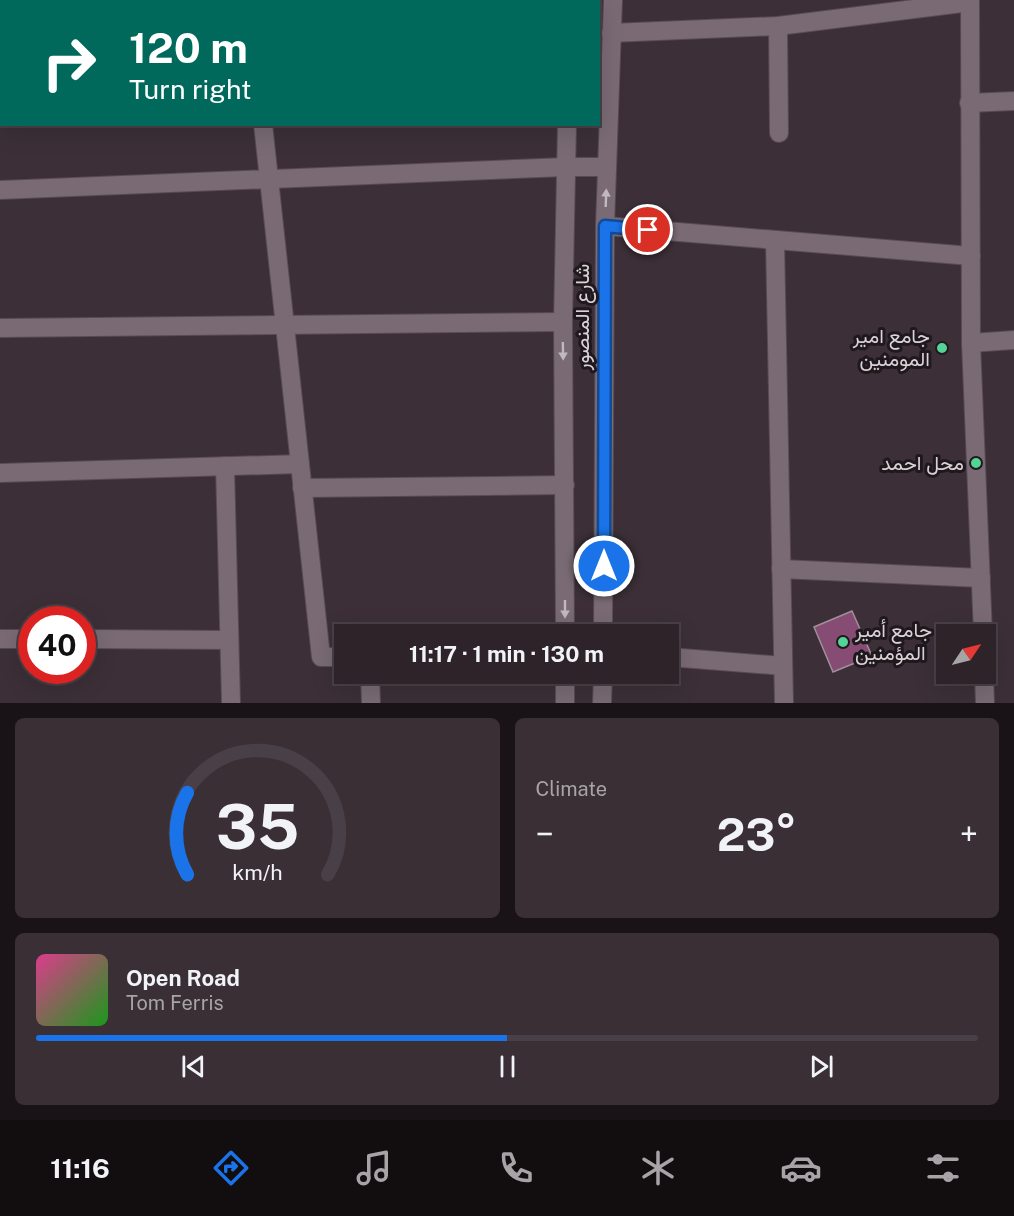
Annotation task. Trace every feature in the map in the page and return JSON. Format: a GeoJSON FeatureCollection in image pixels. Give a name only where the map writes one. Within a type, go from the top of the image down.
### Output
{"type":"FeatureCollection","features":[{"type":"Feature","properties":{"kind":"street","name":"شارع المنصور"},"geometry":{"type":"LineString","coordinates":[[603,624],[605,226],[613,0]]}},
{"type":"Feature","properties":{"kind":"street"},"geometry":{"type":"LineString","coordinates":[[611,33],[778,26],[970,1],[971,343],[983,624]]}},
{"type":"Feature","properties":{"kind":"street"},"geometry":{"type":"LineString","coordinates":[[778,26],[779,133]]}},
{"type":"Feature","properties":{"kind":"street"},"geometry":{"type":"LineString","coordinates":[[969,103],[1014,101]]}},
{"type":"Feature","properties":{"kind":"street"},"geometry":{"type":"LineString","coordinates":[[263,126],[321,657],[334,657]]}},
{"type":"Feature","properties":{"kind":"street","name":"شارع المنصور"},"geometry":{"type":"LineString","coordinates":[[565,624],[563,322],[567,126]]}},
{"type":"Feature","properties":{"kind":"street"},"geometry":{"type":"LineString","coordinates":[[0,190],[607,167]]}},
{"type":"Feature","properties":{"kind":"street"},"geometry":{"type":"LineString","coordinates":[[605,226],[971,256]]}},
{"type":"Feature","properties":{"kind":"street"},"geometry":{"type":"LineString","coordinates":[[776,241],[783,703]]}},
{"type":"Feature","properties":{"kind":"street"},"geometry":{"type":"LineString","coordinates":[[0,328],[563,322]]}},
{"type":"Feature","properties":{"kind":"street"},"geometry":{"type":"LineString","coordinates":[[971,343],[1014,340]]}},
{"type":"Feature","properties":{"kind":"street"},"geometry":{"type":"LineString","coordinates":[[0,473],[300,464]]}},
{"type":"Feature","properties":{"kind":"street"},"geometry":{"type":"LineString","coordinates":[[225,466],[231,703]]}},
{"type":"Feature","properties":{"kind":"street"},"geometry":{"type":"LineString","coordinates":[[302,488],[565,485]]}},
{"type":"Feature","properties":{"kind":"street"},"geometry":{"type":"LineString","coordinates":[[781,569],[981,578]]}},
{"type":"Feature","properties":{"kind":"street"},"geometry":{"type":"LineString","coordinates":[[0,639],[18,639]]}},
{"type":"Feature","properties":{"kind":"street"},"geometry":{"type":"LineString","coordinates":[[96,639],[229,640]]}},
{"type":"Feature","properties":{"kind":"street"},"geometry":{"type":"LineString","coordinates":[[679,658],[783,666]]}},
{"type":"Feature","properties":{"kind":"street"},"geometry":{"type":"LineString","coordinates":[[371,684],[372,703]]}},
{"type":"Feature","properties":{"kind":"street"},"geometry":{"type":"LineString","coordinates":[[565,684],[565,703]]}},
{"type":"Feature","properties":{"kind":"street"},"geometry":{"type":"LineString","coordinates":[[602,703],[603,684]]}},
{"type":"Feature","properties":{"kind":"street"},"geometry":{"type":"LineString","coordinates":[[984,684],[985,703]]}},
{"type":"Feature","properties":{"kind":"building","name":"جامع أمير المؤمنين"},"geometry":{"type":"Polygon","coordinates":[[[852,611],[872,656],[833,672],[814,627],[852,611]]]}},
{"type":"Feature","properties":{"kind":"place","name":"جامع امير المومنين"},"geometry":{"type":"Point","coordinates":[942,348]}},
{"type":"Feature","properties":{"kind":"place","name":"محل احمد"},"geometry":{"type":"Point","coordinates":[976,463]}},
{"type":"Feature","properties":{"kind":"place","name":"جامع أمير المؤمنين"},"geometry":{"type":"Point","coordinates":[843,642]}},
{"type":"Feature","properties":{"kind":"route"},"geometry":{"type":"LineString","coordinates":[[604,566],[605,226],[648,230]]}}]}
